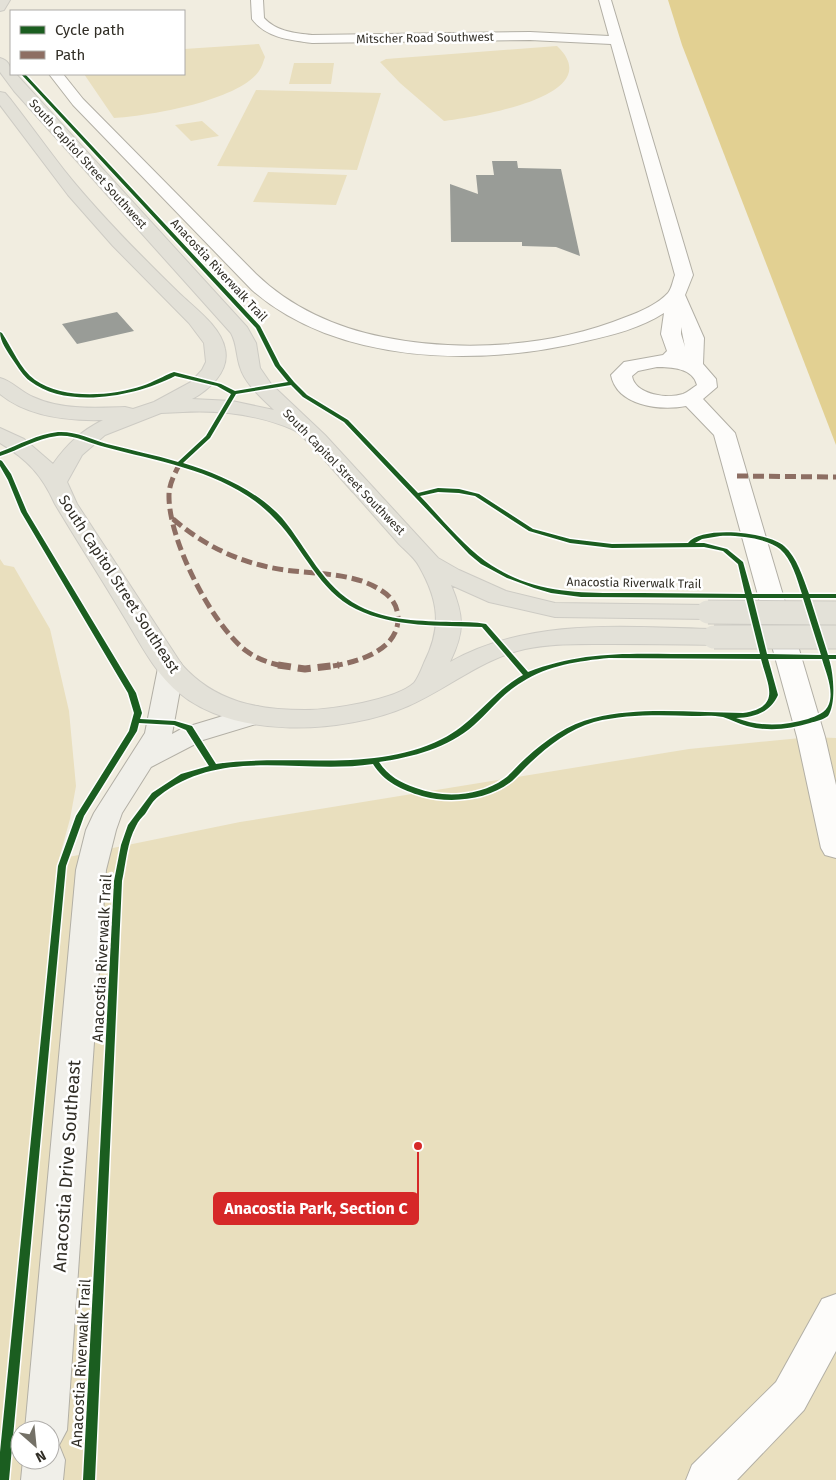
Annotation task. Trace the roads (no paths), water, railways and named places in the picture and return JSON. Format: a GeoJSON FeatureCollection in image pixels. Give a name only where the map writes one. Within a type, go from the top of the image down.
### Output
{"type":"FeatureCollection","features":[{"type":"Feature","properties":{"kind":"main road"},"geometry":{"type":"LineString","coordinates":[[0,7],[4,0]]}},
{"type":"Feature","properties":{"kind":"main road","name":"South Capitol Street Southwest"},"geometry":{"type":"LineString","coordinates":[[0,62],[19,88],[240,332],[246,343],[250,368],[257,382],[430,563],[485,593],[529,606],[570,611],[836,613]]}},
{"type":"Feature","properties":{"kind":"main road","name":"South Capitol Street Southeast"},"geometry":{"type":"LineString","coordinates":[[0,96],[46,156],[93,211],[212,338],[216,356],[213,368],[204,381],[184,396],[113,422],[84,439],[66,460],[56,482],[66,504],[171,668],[197,693],[224,706],[256,715],[313,718],[361,713],[400,700],[488,654],[514,644],[540,638],[570,636],[836,637]]}},
{"type":"Feature","properties":{"kind":"main road"},"geometry":{"type":"LineString","coordinates":[[0,384],[22,400],[57,410],[104,414],[143,412],[188,405],[227,406],[268,414],[302,427]]}},
{"type":"Feature","properties":{"kind":"main road"},"geometry":{"type":"LineString","coordinates":[[0,434],[29,451],[42,462],[56,482]]}},
{"type":"Feature","properties":{"kind":"main road"},"geometry":{"type":"LineString","coordinates":[[426,686],[448,642],[452,622],[446,600],[430,563]]}},
{"type":"Feature","properties":{"kind":"street","name":"Mitscher Road Southwest"},"geometry":{"type":"LineString","coordinates":[[257,0],[258,19],[266,27],[284,34],[312,39],[530,36],[617,40]]}},
{"type":"Feature","properties":{"kind":"street"},"geometry":{"type":"LineString","coordinates":[[606,0],[684,275],[676,295],[671,334],[677,352],[670,361]]}},
{"type":"Feature","properties":{"kind":"street"},"geometry":{"type":"LineString","coordinates":[[57,75],[84,109],[274,299],[332,330],[407,346],[470,350],[530,346],[559,342],[619,326],[650,313],[676,295]]}},
{"type":"Feature","properties":{"kind":"street"},"geometry":{"type":"LineString","coordinates":[[676,295],[694,334],[696,352],[692,367]]}},
{"type":"Feature","properties":{"kind":"street"},"geometry":{"type":"LineString","coordinates":[[656,360],[670,361],[692,367],[702,373],[707,380],[707,387],[701,394],[691,399],[679,401],[652,400],[629,392],[620,380],[621,374],[634,365],[656,360]]}},
{"type":"Feature","properties":{"kind":"street"},"geometry":{"type":"LineString","coordinates":[[691,399],[724,433],[731,454],[811,737],[836,848]]}},
{"type":"Feature","properties":{"kind":"street","name":"Anacostia Drive Southeast"},"geometry":{"type":"LineString","coordinates":[[47,1420],[91,870],[100,830],[108,813],[155,742],[163,722],[171,668]]}},
{"type":"Feature","properties":{"kind":"street","name":"Anacostia Drive Southeast"},"geometry":{"type":"LineString","coordinates":[[140,764],[193,734],[256,715]]}},
{"type":"Feature","properties":{"kind":"street"},"geometry":{"type":"LineString","coordinates":[[708,1480],[790,1396],[836,1312]]}},
{"type":"Feature","properties":{"kind":"place","name":"Anacostia Park, Section C"},"geometry":{"type":"Point","coordinates":[418,1146]}}]}
